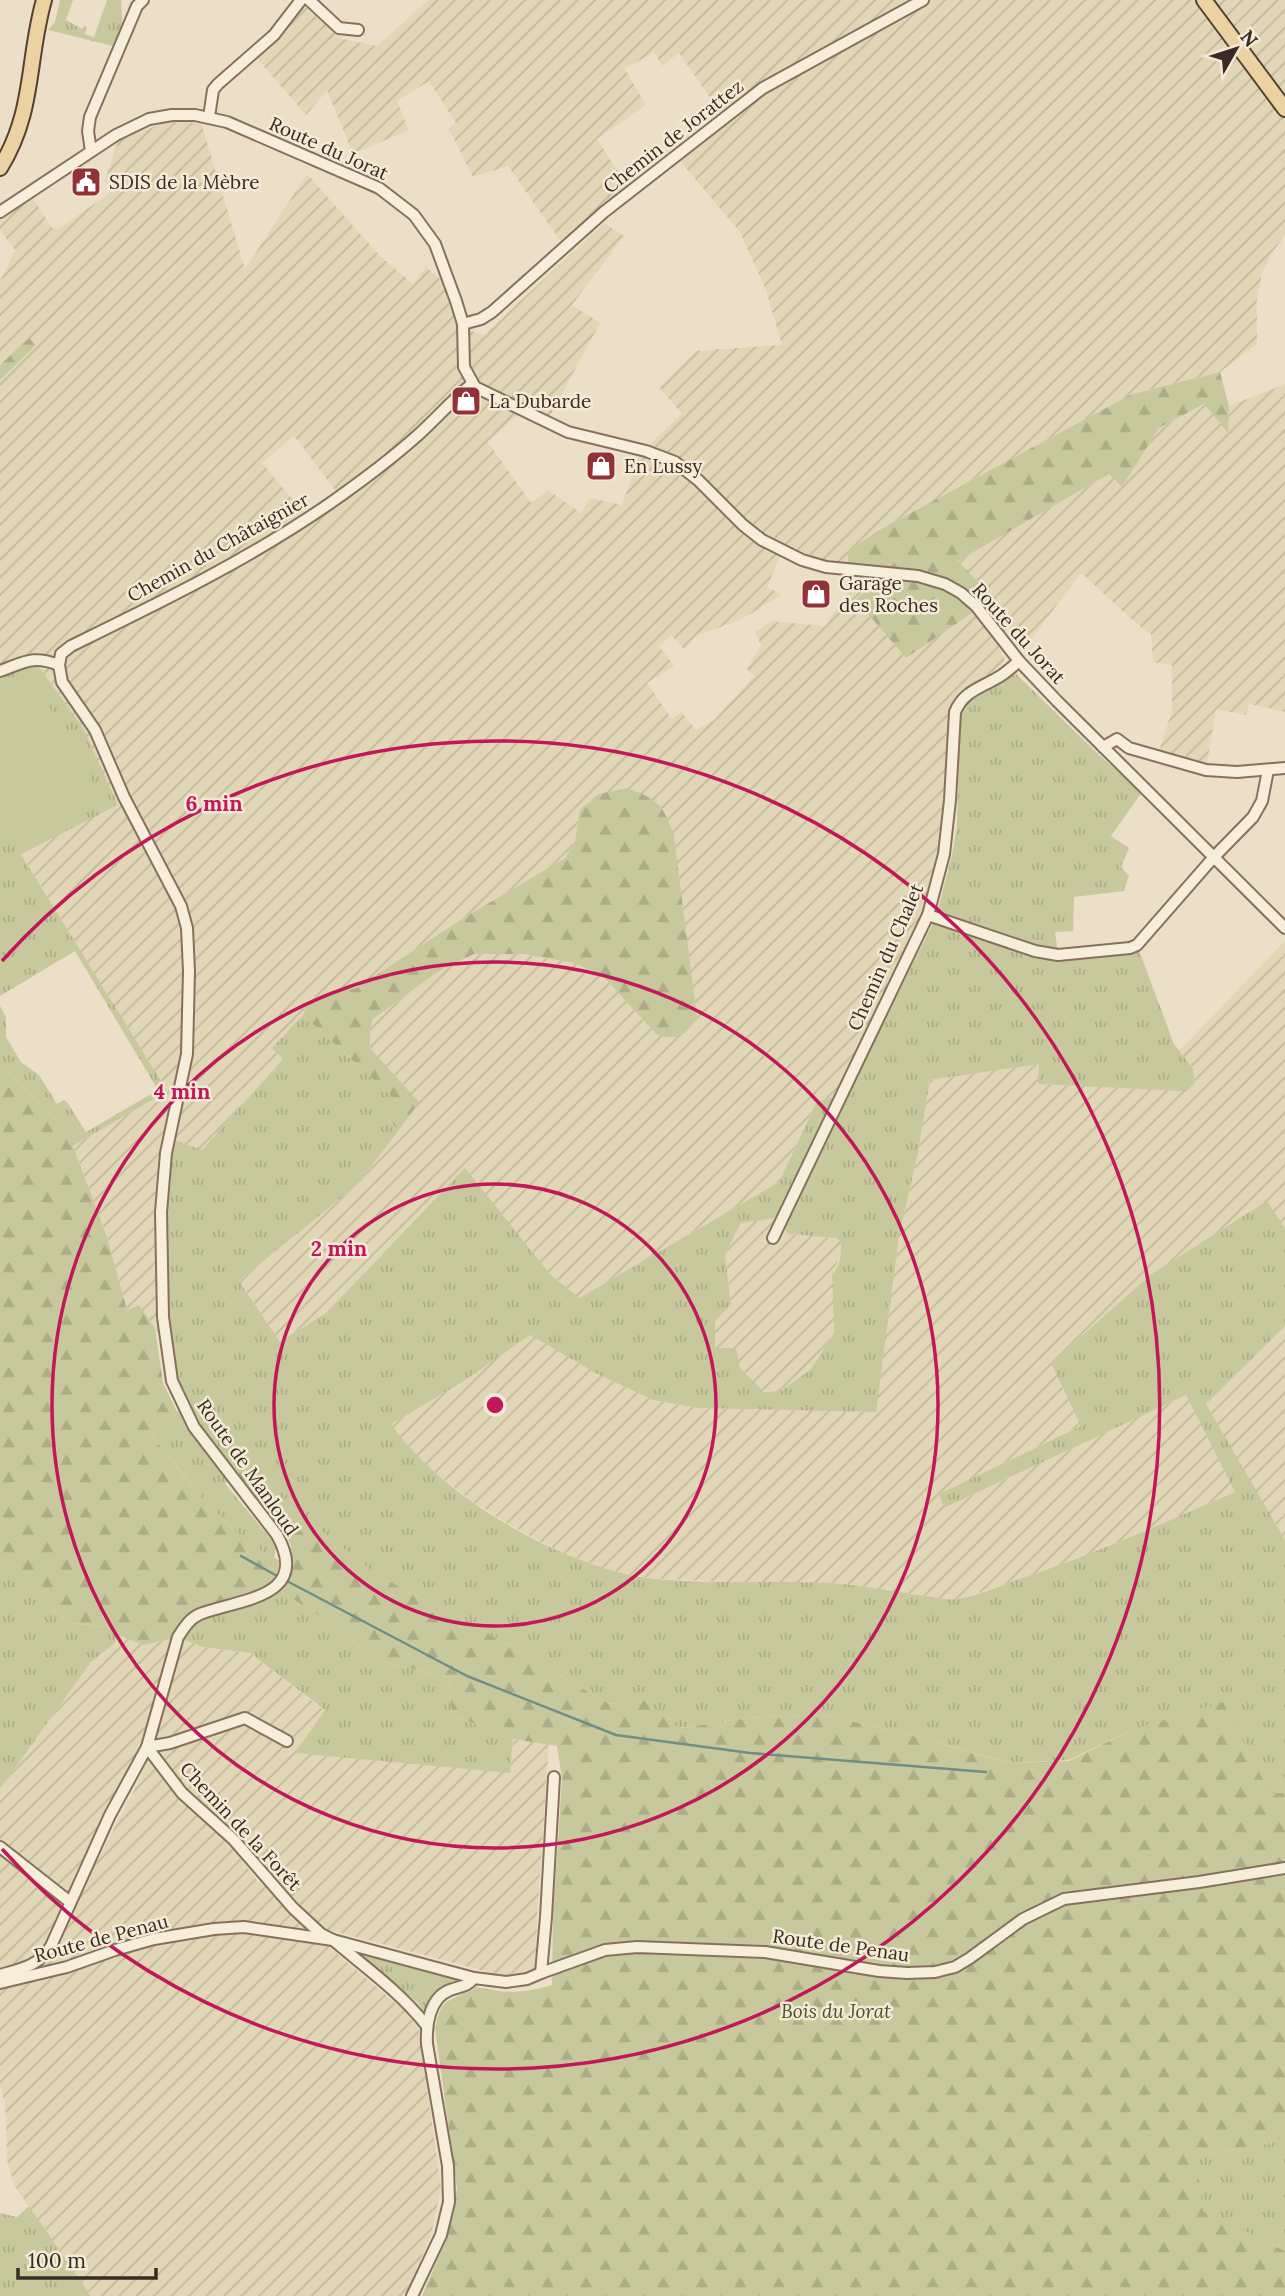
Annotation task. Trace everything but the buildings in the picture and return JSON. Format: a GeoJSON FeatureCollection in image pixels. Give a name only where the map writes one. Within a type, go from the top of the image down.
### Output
{"type":"FeatureCollection","features":[{"type":"Feature","properties":{"kind":"main road"},"geometry":{"type":"LineString","coordinates":[[0,168],[16,139],[26,108],[37,28],[44,0]]}},
{"type":"Feature","properties":{"kind":"main road"},"geometry":{"type":"LineString","coordinates":[[1204,0],[1285,109]]}},
{"type":"Feature","properties":{"kind":"street"},"geometry":{"type":"LineString","coordinates":[[91,151],[88,131],[90,117],[134,14],[143,0]]}},
{"type":"Feature","properties":{"kind":"street"},"geometry":{"type":"LineString","coordinates":[[209,117],[213,90],[274,35],[301,0]]}},
{"type":"Feature","properties":{"kind":"street"},"geometry":{"type":"LineString","coordinates":[[309,0],[339,28],[358,30]]}},
{"type":"Feature","properties":{"kind":"street","name":"Chemin de Jorattez"},"geometry":{"type":"LineString","coordinates":[[463,324],[481,319],[492,312],[604,212],[763,88],[923,0]]}},
{"type":"Feature","properties":{"kind":"street","name":"Route du Jorat"},"geometry":{"type":"LineString","coordinates":[[0,212],[128,128],[149,119],[172,115],[209,117],[351,174],[379,188],[414,215],[435,244],[463,324],[464,367],[472,384],[484,393],[568,432],[646,451],[675,462],[698,480],[743,526],[762,540],[802,560],[826,567],[906,574],[945,584],[961,593],[976,606],[1019,661],[1285,928]]}},
{"type":"Feature","properties":{"kind":"street","name":"Chemin du Châtaignier"},"geometry":{"type":"LineString","coordinates":[[59,665],[61,654],[71,646],[185,590],[284,534],[330,503],[417,436],[472,384]]}},
{"type":"Feature","properties":{"kind":"street"},"geometry":{"type":"LineString","coordinates":[[0,671],[34,659],[43,659],[59,665]]}},
{"type":"Feature","properties":{"kind":"street","name":"Chemin du Chalet"},"geometry":{"type":"LineString","coordinates":[[774,1238],[928,915],[944,854],[955,712],[965,696],[999,677],[1019,661]]}},
{"type":"Feature","properties":{"kind":"street","name":"Route de Manloud"},"geometry":{"type":"LineString","coordinates":[[0,1975],[27,1967],[41,1958],[51,1946],[110,1815],[147,1746],[178,1637],[186,1625],[200,1614],[249,1601],[276,1585],[284,1575],[287,1562],[284,1547],[277,1535],[201,1436],[172,1381],[163,1317],[161,1212],[166,1153],[187,1047],[190,971],[187,928],[181,906],[124,797],[99,739],[62,682],[59,665]]}},
{"type":"Feature","properties":{"kind":"street"},"geometry":{"type":"LineString","coordinates":[[1103,747],[1117,739],[1136,751],[1206,770],[1237,772],[1285,768]]}},
{"type":"Feature","properties":{"kind":"street"},"geometry":{"type":"LineString","coordinates":[[928,915],[1035,951],[1058,955],[1129,948],[1143,939],[1259,807],[1268,770]]}},
{"type":"Feature","properties":{"kind":"street","name":"Chemin de la Forêt"},"geometry":{"type":"LineString","coordinates":[[287,1741],[245,1718],[170,1743],[147,1746],[182,1793],[233,1839],[293,1908],[321,1934],[333,1940],[405,2001],[426,2025]]}},
{"type":"Feature","properties":{"kind":"street"},"geometry":{"type":"LineString","coordinates":[[541,1973],[554,1777]]}},
{"type":"Feature","properties":{"kind":"street"},"geometry":{"type":"LineString","coordinates":[[0,1847],[70,1902]]}},
{"type":"Feature","properties":{"kind":"street","name":"Route de Penau"},"geometry":{"type":"LineString","coordinates":[[0,1983],[67,1967],[143,1942],[214,1929],[243,1927],[333,1940],[474,1978],[506,1982],[527,1979],[605,1950],[637,1947],[765,1952],[879,1971],[935,1972],[963,1963],[1023,1919],[1064,1899],[1285,1868]]}},
{"type":"Feature","properties":{"kind":"street"},"geometry":{"type":"LineString","coordinates":[[412,2296],[442,2235],[449,2202],[448,2166],[426,2025],[441,1996],[448,1990],[469,1985],[474,1978]]}},
{"type":"Feature","properties":{"kind":"shaded area"},"geometry":{"type":"Polygon","coordinates":[[[428,0],[1285,0],[1285,235],[1262,273],[1257,300],[1257,344],[1220,372],[1132,394],[879,530],[849,551],[848,565],[828,561],[785,545],[767,587],[782,595],[740,620],[698,635],[684,649],[671,635],[659,646],[674,666],[647,683],[672,719],[681,712],[696,730],[714,720],[754,676],[747,669],[761,645],[755,632],[771,621],[825,626],[849,590],[866,590],[856,601],[972,613],[996,640],[1005,661],[981,682],[962,691],[955,701],[951,711],[946,823],[927,908],[839,1094],[816,1103],[779,1182],[579,1298],[551,1275],[326,1312],[280,1342],[239,1281],[356,1186],[418,1102],[369,1047],[372,1020],[439,971],[474,954],[523,954],[574,963],[602,975],[657,1035],[580,810],[575,841],[565,858],[462,919],[356,988],[325,993],[309,1001],[303,1015],[272,1048],[283,1059],[202,1150],[165,1343],[139,1305],[127,1310],[107,1237],[73,1146],[166,1091],[21,853],[83,728],[31,657],[0,666],[0,380],[35,345],[29,338],[0,365],[0,281],[15,250],[0,230],[0,219],[32,197],[52,228],[58,229],[110,193],[105,180],[118,141],[168,121],[201,123],[245,269],[307,174],[380,256],[413,284],[426,267],[446,284],[457,326],[484,335],[604,223],[624,236],[572,305],[600,323],[550,416],[517,416],[488,442],[531,503],[548,490],[581,513],[590,498],[622,505],[640,453],[682,414],[659,387],[696,351],[782,345],[766,290],[740,232],[679,160],[725,119],[679,53],[662,66],[654,52],[625,69],[646,105],[597,139],[629,189],[561,242],[508,166],[473,177],[449,129],[456,123],[429,81],[397,101],[409,130],[353,154],[327,90],[306,115],[255,56],[289,26],[304,6],[343,39],[377,46],[428,0]],[[294,436],[262,463],[304,513],[336,491],[294,436]]]}},
{"type":"Feature","properties":{"kind":"shaded area"},"geometry":{"type":"Polygon","coordinates":[[[1285,384],[1285,712],[1249,704],[1246,715],[1216,709],[1206,770],[1158,755],[1172,710],[1172,665],[1153,662],[1151,634],[1081,573],[1023,650],[989,594],[957,561],[1109,474],[1122,486],[1159,428],[1205,404],[1227,432],[1229,406],[1285,384]]]}},
{"type":"Feature","properties":{"kind":"shaded area"},"geometry":{"type":"Polygon","coordinates":[[[1285,941],[1285,1228],[1267,1201],[1081,1426],[939,1494],[945,1508],[1186,1394],[1235,1492],[1077,1560],[957,1600],[829,1583],[649,1578],[607,1570],[560,1552],[508,1524],[433,1471],[406,1446],[390,1424],[464,1381],[530,1334],[599,1375],[653,1400],[697,1408],[875,1412],[899,1236],[918,1153],[930,1080],[1040,1063],[1038,1084],[1187,1091],[1195,1083],[1193,1069],[1179,1051],[1285,941]]]}},
{"type":"Feature","properties":{"kind":"shaded area"},"geometry":{"type":"Polygon","coordinates":[[[777,1218],[788,1234],[836,1238],[841,1242],[841,1255],[832,1274],[834,1333],[811,1369],[781,1391],[771,1393],[761,1390],[740,1368],[715,1349],[715,1321],[731,1305],[725,1254],[741,1223],[777,1218]]]}},
{"type":"Feature","properties":{"kind":"shaded area"},"geometry":{"type":"Polygon","coordinates":[[[1285,1326],[1285,1540],[1205,1404],[1285,1326]]]}},
{"type":"Feature","properties":{"kind":"shaded area"},"geometry":{"type":"Polygon","coordinates":[[[117,1635],[144,1645],[171,1639],[129,1777],[60,1909],[71,1910],[139,1781],[164,1708],[182,1639],[203,1647],[250,1653],[325,1711],[296,1752],[510,1772],[513,1739],[549,1744],[537,1918],[536,1973],[507,1977],[330,1930],[324,1935],[323,1942],[407,2013],[419,2030],[441,2188],[431,2235],[405,2296],[91,2296],[14,2185],[7,2160],[5,2104],[0,2086],[0,1984],[46,1972],[39,1955],[30,1962],[0,1969],[0,1789],[91,1662],[115,1643],[117,1635]],[[236,1832],[228,1842],[258,1882],[270,1876],[236,1832]]]}},
{"type":"Feature","properties":{"kind":"green space"},"geometry":{"type":"Polygon","coordinates":[[[60,0],[73,0],[66,20],[82,29],[87,27],[85,34],[94,37],[107,0],[121,0],[123,33],[117,47],[48,30],[55,22],[60,0]]]}},
{"type":"Feature","properties":{"kind":"green space"},"geometry":{"type":"Polygon","coordinates":[[[29,338],[36,345],[0,380],[0,365],[29,338]]]}},
{"type":"Feature","properties":{"kind":"green space"},"geometry":{"type":"Polygon","coordinates":[[[1220,372],[1229,406],[1228,433],[1204,404],[1159,428],[1122,487],[1109,474],[958,561],[989,594],[1009,627],[996,640],[972,613],[906,658],[856,600],[866,590],[883,589],[880,570],[848,565],[848,551],[879,530],[1132,394],[1220,372]]]}},
{"type":"Feature","properties":{"kind":"green space"},"geometry":{"type":"Polygon","coordinates":[[[31,656],[83,728],[118,805],[21,854],[167,1091],[73,1146],[53,1116],[0,1065],[0,1006],[6,1017],[6,1037],[21,1062],[39,1075],[57,1104],[64,1100],[67,1102],[86,1132],[158,1090],[75,951],[0,996],[0,666],[31,656]]]}},
{"type":"Feature","properties":{"kind":"green space"},"geometry":{"type":"Polygon","coordinates":[[[30,674],[104,801],[20,850],[0,815],[0,691],[30,674]]]}},
{"type":"Feature","properties":{"kind":"green space"},"geometry":{"type":"Polygon","coordinates":[[[1016,674],[1099,755],[1142,792],[1111,836],[1129,848],[1121,867],[1129,876],[1124,891],[1074,897],[1073,931],[1055,932],[1058,954],[1137,945],[1174,1044],[1193,1069],[1195,1083],[1187,1091],[1038,1084],[1039,1064],[930,1080],[918,1153],[899,1236],[876,1412],[697,1408],[653,1400],[599,1375],[530,1335],[464,1381],[391,1424],[413,1451],[440,1477],[471,1501],[542,1543],[614,1571],[670,1580],[828,1583],[947,1599],[967,1597],[1101,1549],[1235,1492],[1186,1395],[944,1508],[939,1494],[1081,1426],[1051,1363],[1153,1273],[1267,1201],[1285,1228],[1285,1326],[1206,1404],[1285,1540],[1285,1793],[1270,1794],[1134,1729],[1069,1760],[1009,1763],[906,1734],[820,1714],[748,1718],[679,1728],[643,1700],[609,1704],[452,1612],[412,1594],[372,1571],[242,1469],[225,1484],[271,1539],[276,1548],[274,1559],[244,1540],[207,1504],[152,1436],[183,1406],[172,1381],[161,1262],[169,1138],[202,1150],[283,1059],[272,1048],[303,1015],[400,1104],[389,1121],[399,1130],[356,1186],[239,1281],[280,1342],[327,1312],[465,1168],[551,1275],[579,1298],[779,1182],[816,1103],[839,1094],[848,1094],[936,917],[957,826],[960,713],[968,698],[1016,674]],[[777,1218],[741,1223],[725,1254],[731,1305],[715,1321],[715,1348],[736,1348],[740,1368],[764,1392],[781,1391],[811,1369],[834,1333],[832,1274],[839,1263],[841,1242],[836,1238],[788,1234],[777,1218]]]}},
{"type":"Feature","properties":{"kind":"green space"},"geometry":{"type":"Polygon","coordinates":[[[627,788],[658,804],[667,817],[674,836],[697,1018],[689,1029],[676,1037],[657,1035],[602,975],[574,963],[523,954],[474,954],[439,971],[372,1020],[369,1047],[419,1102],[399,1130],[389,1121],[400,1104],[303,1015],[309,1001],[325,993],[356,988],[462,919],[565,858],[575,841],[580,810],[599,794],[627,788]]]}},
{"type":"Feature","properties":{"kind":"green space","name":"Bois du Jorat"},"geometry":{"type":"Polygon","coordinates":[[[0,1065],[53,1116],[73,1146],[107,1237],[127,1310],[139,1305],[155,1328],[163,1383],[177,1412],[152,1436],[214,1511],[231,1528],[270,1556],[292,1566],[291,1545],[284,1532],[237,1474],[242,1469],[372,1571],[412,1594],[452,1612],[609,1704],[643,1700],[680,1728],[748,1718],[820,1714],[906,1734],[1008,1763],[1069,1761],[1134,1729],[1223,1702],[1270,1793],[1285,1793],[1285,2137],[1262,2145],[1196,2156],[1203,2211],[1285,2251],[1285,2296],[422,2296],[446,2240],[457,2188],[435,2028],[442,2007],[449,2000],[476,1987],[514,1992],[552,1985],[553,1918],[562,1778],[557,1746],[513,1739],[452,1715],[449,1678],[375,1660],[326,1620],[269,1584],[250,1594],[199,1608],[185,1618],[171,1639],[144,1645],[117,1635],[105,1627],[71,1623],[54,1611],[39,1578],[0,1578],[0,1065]]]}},
{"type":"Feature","properties":{"kind":"green space"},"geometry":{"type":"Polygon","coordinates":[[[39,1577],[54,1611],[71,1623],[105,1627],[117,1635],[115,1643],[91,1662],[0,1789],[0,1578],[39,1577]]]}},
{"type":"Feature","properties":{"kind":"green space"},"geometry":{"type":"Polygon","coordinates":[[[277,1589],[326,1620],[375,1660],[449,1678],[452,1715],[513,1739],[510,1773],[295,1753],[325,1710],[250,1653],[203,1647],[182,1639],[195,1622],[202,1618],[251,1605],[277,1589]]]}},
{"type":"Feature","properties":{"kind":"green space"},"geometry":{"type":"Polygon","coordinates":[[[357,1952],[460,1980],[438,1991],[424,2012],[418,2003],[357,1952]]]}},
{"type":"Feature","properties":{"kind":"green space"},"geometry":{"type":"Polygon","coordinates":[[[1285,2137],[1285,2251],[1202,2211],[1196,2156],[1262,2145],[1285,2137]]]}},
{"type":"Feature","properties":{"kind":"green space"},"geometry":{"type":"Polygon","coordinates":[[[29,2206],[91,2296],[0,2296],[0,2213],[17,2217],[29,2206]]]}},
{"type":"Feature","properties":{"kind":"waterway"},"geometry":{"type":"LineString","coordinates":[[241,1556],[279,1577]]}},
{"type":"Feature","properties":{"kind":"waterway"},"geometry":{"type":"LineString","coordinates":[[285,1580],[467,1676],[616,1735],[750,1753],[986,1772]]}},
{"type":"Feature","properties":{"kind":"place","name":"SDIS de la Mèbre"},"geometry":{"type":"Point","coordinates":[86,182]}},
{"type":"Feature","properties":{"kind":"place","name":"La Dubarde"},"geometry":{"type":"Point","coordinates":[466,401]}},
{"type":"Feature","properties":{"kind":"place","name":"En Lussy"},"geometry":{"type":"Point","coordinates":[601,466]}},
{"type":"Feature","properties":{"kind":"place","name":"Garage des Roches"},"geometry":{"type":"Point","coordinates":[816,594]}}]}
